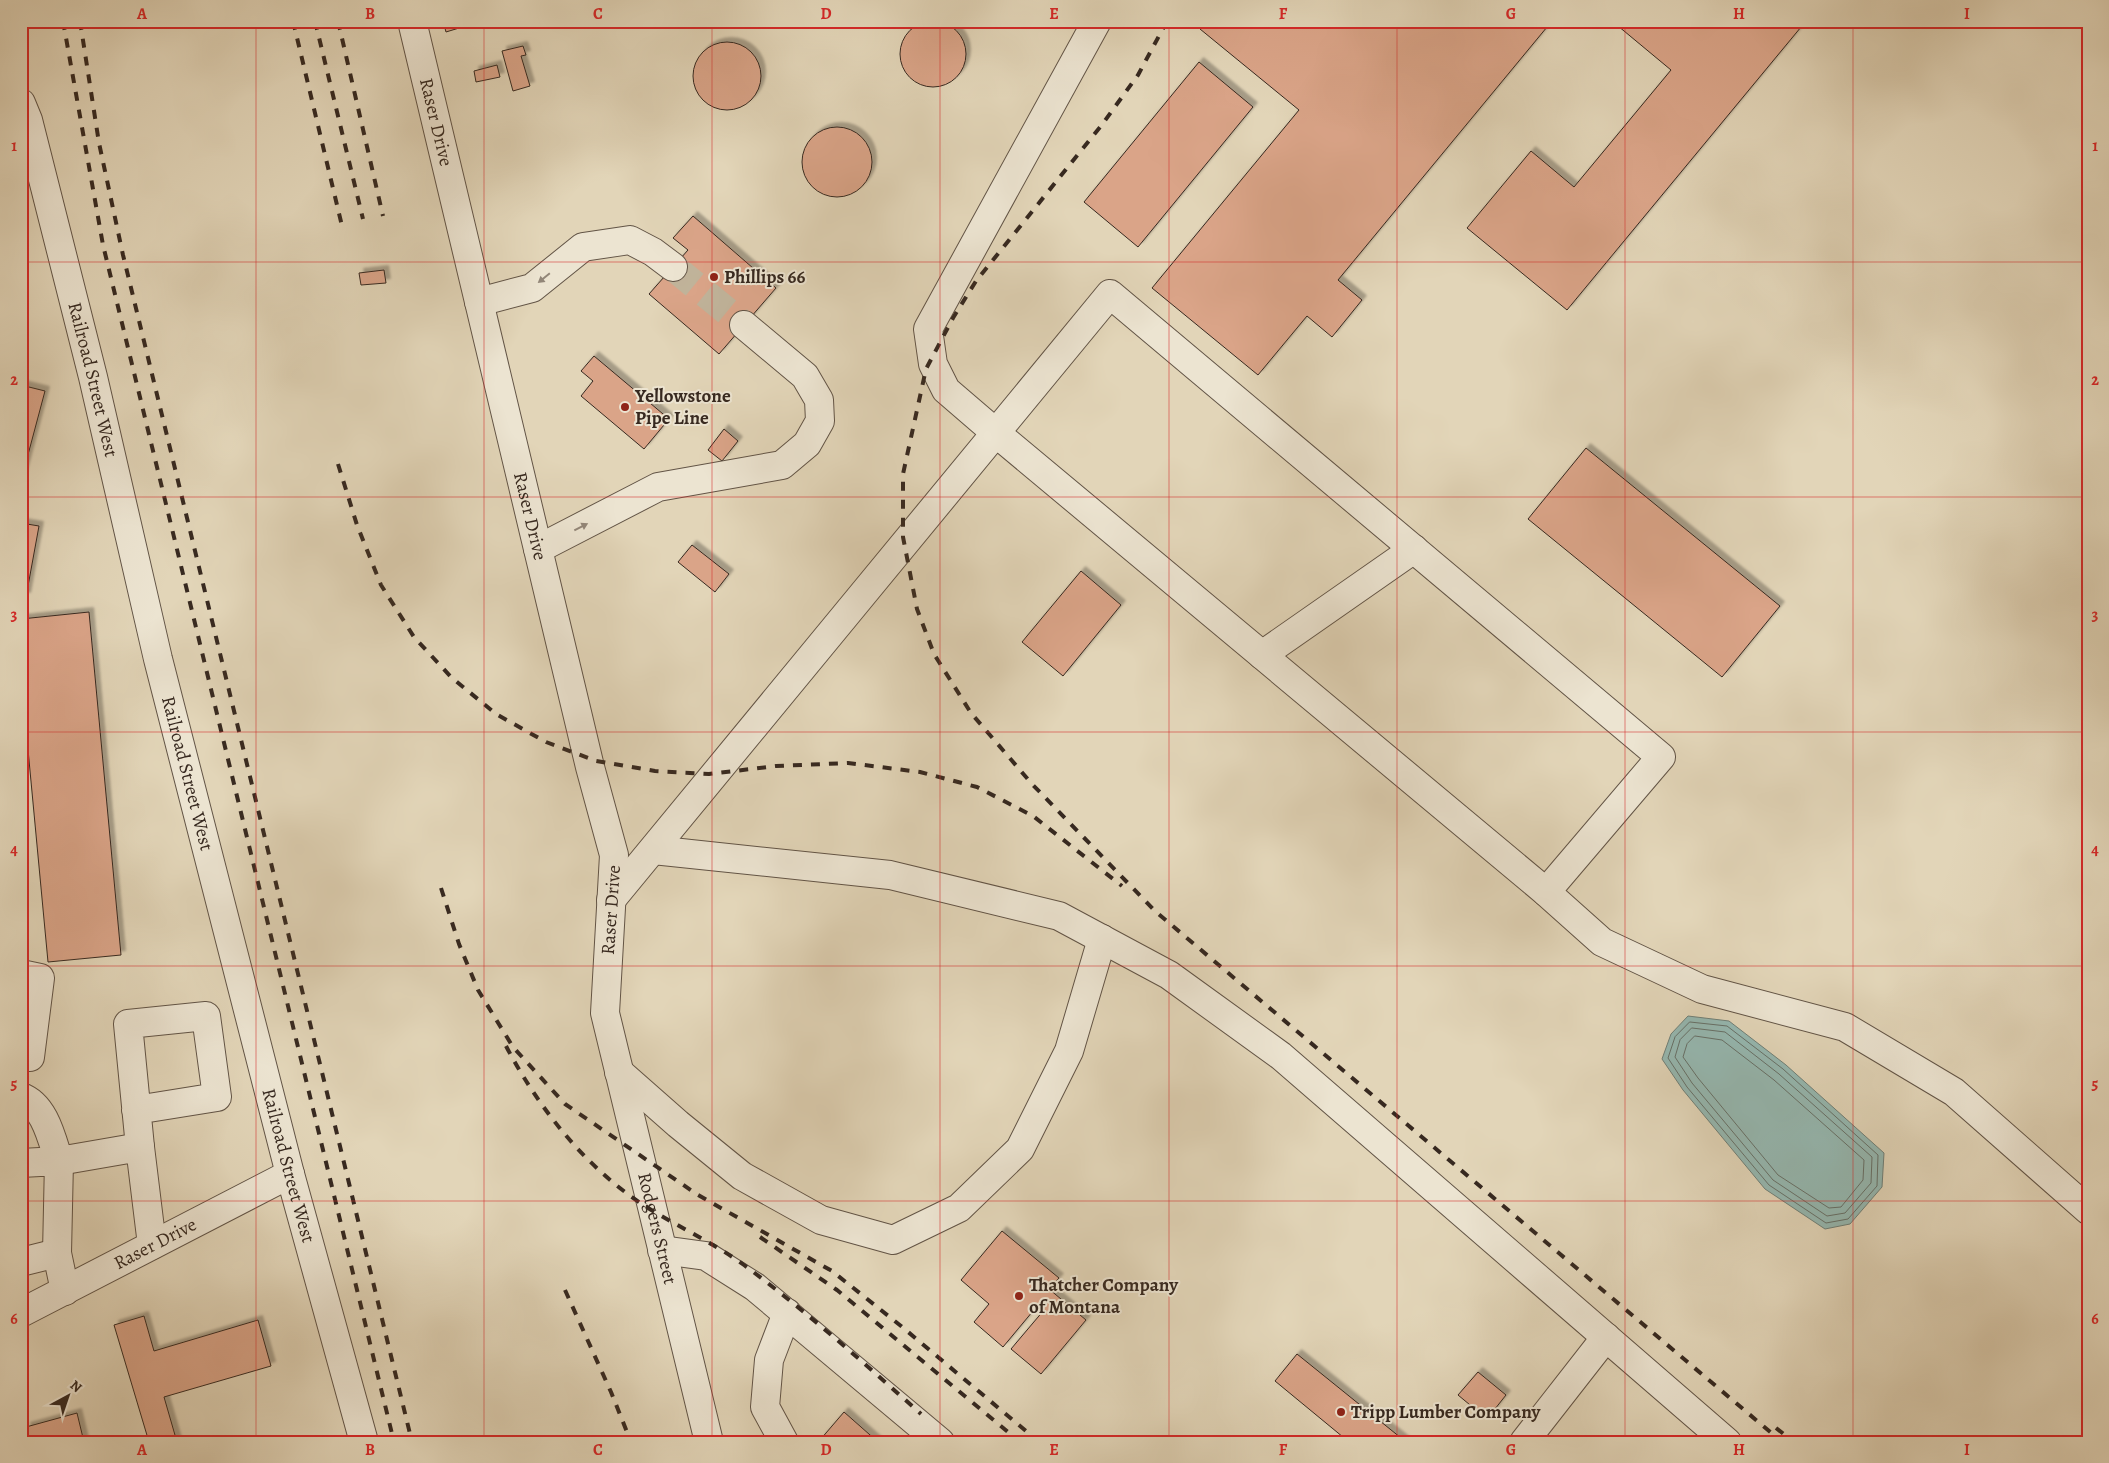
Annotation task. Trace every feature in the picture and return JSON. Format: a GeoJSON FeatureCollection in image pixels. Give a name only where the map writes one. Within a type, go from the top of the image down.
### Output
{"type":"FeatureCollection","features":[{"type":"Feature","properties":{"kind":"street","name":"Raser Drive"},"geometry":{"type":"LineString","coordinates":[[412,21],[590,767],[614,856],[605,1013]]}},
{"type":"Feature","properties":{"kind":"street"},"geometry":{"type":"LineString","coordinates":[[1097,21],[928,329],[933,364],[946,390],[1546,892],[1602,942],[1702,988],[1845,1027],[1954,1092],[2088,1210]]}},
{"type":"Feature","properties":{"kind":"street","name":"Railroad Street West"},"geometry":{"type":"LineString","coordinates":[[21,103],[28,120],[93,377],[158,659],[290,1174],[364,1442]]}},
{"type":"Feature","properties":{"kind":"street"},"geometry":{"type":"LineString","coordinates":[[479,302],[532,288],[582,247],[630,240],[652,252],[673,267]]}},
{"type":"Feature","properties":{"kind":"street"},"geometry":{"type":"LineString","coordinates":[[611,900],[1110,294],[1661,757],[1546,892]]}},
{"type":"Feature","properties":{"kind":"street"},"geometry":{"type":"LineString","coordinates":[[538,549],[658,487],[782,465],[807,444],[820,421],[819,400],[805,376],[744,325]]}},
{"type":"Feature","properties":{"kind":"street"},"geometry":{"type":"LineString","coordinates":[[1262,655],[1414,549]]}},
{"type":"Feature","properties":{"kind":"street"},"geometry":{"type":"LineString","coordinates":[[653,850],[890,875],[1059,916],[1168,974],[1281,1056],[1727,1442]]}},
{"type":"Feature","properties":{"kind":"street"},"geometry":{"type":"LineString","coordinates":[[619,1072],[678,1124],[742,1176],[821,1220],[892,1240],[959,1208],[1020,1149],[1069,1051],[1102,939]]}},
{"type":"Feature","properties":{"kind":"street"},"geometry":{"type":"LineString","coordinates":[[21,974],[40,978],[30,1057],[21,1056]]}},
{"type":"Feature","properties":{"kind":"street","name":"Rodgers Street"},"geometry":{"type":"LineString","coordinates":[[605,1013],[709,1442]]}},
{"type":"Feature","properties":{"kind":"street"},"geometry":{"type":"LineString","coordinates":[[21,1097],[27,1099],[46,1122],[59,1161],[57,1253],[65,1291]]}},
{"type":"Feature","properties":{"kind":"street"},"geometry":{"type":"LineString","coordinates":[[136,1110],[152,1245]]}},
{"type":"Feature","properties":{"kind":"street"},"geometry":{"type":"LineString","coordinates":[[21,1163],[59,1161],[140,1147]]}},
{"type":"Feature","properties":{"kind":"street","name":"Raser Drive"},"geometry":{"type":"LineString","coordinates":[[21,1313],[290,1174]]}},
{"type":"Feature","properties":{"kind":"street"},"geometry":{"type":"LineString","coordinates":[[662,1250],[706,1256],[756,1287],[940,1442]]}},
{"type":"Feature","properties":{"kind":"street"},"geometry":{"type":"LineString","coordinates":[[21,1262],[57,1253]]}},
{"type":"Feature","properties":{"kind":"street"},"geometry":{"type":"LineString","coordinates":[[784,1442],[765,1407],[769,1360],[787,1313]]}},
{"type":"Feature","properties":{"kind":"street"},"geometry":{"type":"LineString","coordinates":[[1524,1442],[1606,1337]]}},
{"type":"Feature","properties":{"kind":"water"},"geometry":{"type":"Polygon","coordinates":[[[1688,1016],[1729,1021],[1786,1065],[1884,1153],[1882,1187],[1850,1224],[1825,1229],[1765,1189],[1683,1090],[1662,1059],[1671,1034],[1688,1016]]]}},
{"type":"Feature","properties":{"kind":"building"},"geometry":{"type":"Polygon","coordinates":[[[443,21],[482,21],[446,32],[443,21]]]}},
{"type":"Feature","properties":{"kind":"building"},"geometry":{"type":"Polygon","coordinates":[[[939,21],[957,30],[964,41],[966,54],[964,67],[957,78],[946,85],[927,87],[909,78],[902,67],[900,48],[909,30],[920,23],[939,21]]]}},
{"type":"Feature","properties":{"kind":"building"},"geometry":{"type":"Polygon","coordinates":[[[1207,21],[1552,21],[1338,280],[1362,300],[1332,337],[1307,316],[1258,375],[1152,288],[1299,110],[1200,29],[1207,21]]]}},
{"type":"Feature","properties":{"kind":"building"},"geometry":{"type":"Polygon","coordinates":[[[1612,21],[1806,21],[1567,310],[1467,228],[1531,151],[1574,187],[1671,70],[1612,21]]]}},
{"type":"Feature","properties":{"kind":"building"},"geometry":{"type":"Polygon","coordinates":[[[727,42],[740,45],[751,52],[758,63],[761,76],[758,89],[751,100],[740,107],[727,110],[714,107],[703,100],[696,89],[693,76],[696,63],[703,52],[714,45],[727,42]]]}},
{"type":"Feature","properties":{"kind":"building"},"geometry":{"type":"Polygon","coordinates":[[[523,46],[526,55],[521,56],[530,86],[513,91],[502,51],[523,46]]]}},
{"type":"Feature","properties":{"kind":"building"},"geometry":{"type":"Polygon","coordinates":[[[1199,62],[1253,107],[1138,247],[1084,202],[1199,62]]]}},
{"type":"Feature","properties":{"kind":"building"},"geometry":{"type":"Polygon","coordinates":[[[497,65],[500,77],[476,82],[474,71],[497,65]]]}},
{"type":"Feature","properties":{"kind":"building"},"geometry":{"type":"Polygon","coordinates":[[[837,127],[850,130],[862,137],[869,149],[872,162],[869,175],[862,187],[850,194],[837,197],[824,194],[812,187],[805,175],[802,162],[805,149],[812,137],[824,130],[837,127]]]}},
{"type":"Feature","properties":{"kind":"building","name":"Phillips 66"},"geometry":{"type":"Polygon","coordinates":[[[693,216],[776,288],[719,354],[649,294],[688,250],[673,238],[693,216]]]}},
{"type":"Feature","properties":{"kind":"building"},"geometry":{"type":"Polygon","coordinates":[[[384,270],[386,283],[361,285],[359,273],[384,270]]]}},
{"type":"Feature","properties":{"kind":"building","name":"Yellowstone Pipe Line"},"geometry":{"type":"Polygon","coordinates":[[[594,356],[669,419],[644,449],[581,396],[593,381],[581,371],[594,356]]]}},
{"type":"Feature","properties":{"kind":"building"},"geometry":{"type":"Polygon","coordinates":[[[21,385],[45,391],[21,481],[21,385]]]}},
{"type":"Feature","properties":{"kind":"building"},"geometry":{"type":"Polygon","coordinates":[[[724,429],[738,441],[722,461],[708,450],[724,429]]]}},
{"type":"Feature","properties":{"kind":"building"},"geometry":{"type":"Polygon","coordinates":[[[1586,448],[1780,606],[1722,677],[1528,519],[1586,448]]]}},
{"type":"Feature","properties":{"kind":"building"},"geometry":{"type":"Polygon","coordinates":[[[21,523],[39,526],[26,597],[21,596],[21,523]]]}},
{"type":"Feature","properties":{"kind":"building"},"geometry":{"type":"Polygon","coordinates":[[[692,545],[729,574],[715,592],[678,562],[692,545]]]}},
{"type":"Feature","properties":{"kind":"building"},"geometry":{"type":"Polygon","coordinates":[[[1081,571],[1121,605],[1063,676],[1022,642],[1081,571]]]}},
{"type":"Feature","properties":{"kind":"building"},"geometry":{"type":"Polygon","coordinates":[[[89,612],[121,955],[48,962],[21,675],[21,619],[89,612]]]}},
{"type":"Feature","properties":{"kind":"building","name":"Thatcher Company of Montana"},"geometry":{"type":"Polygon","coordinates":[[[1002,1231],[1059,1278],[1049,1289],[1086,1320],[1041,1374],[1011,1349],[1044,1310],[1038,1305],[1003,1347],[974,1322],[989,1304],[961,1280],[1002,1231]]]}},
{"type":"Feature","properties":{"kind":"building"},"geometry":{"type":"Polygon","coordinates":[[[144,1316],[154,1351],[258,1320],[271,1366],[164,1397],[177,1442],[149,1442],[114,1325],[144,1316]]]}},
{"type":"Feature","properties":{"kind":"building","name":"Tripp Lumber Company"},"geometry":{"type":"Polygon","coordinates":[[[1297,1354],[1406,1442],[1349,1442],[1275,1381],[1297,1354]]]}},
{"type":"Feature","properties":{"kind":"building"},"geometry":{"type":"Polygon","coordinates":[[[1478,1372],[1506,1395],[1487,1419],[1458,1395],[1478,1372]]]}},
{"type":"Feature","properties":{"kind":"building"},"geometry":{"type":"Polygon","coordinates":[[[844,1412],[878,1442],[822,1442],[820,1440],[844,1412]]]}},
{"type":"Feature","properties":{"kind":"building"},"geometry":{"type":"Polygon","coordinates":[[[77,1413],[84,1442],[29,1442],[26,1427],[77,1413]]]}},
{"type":"Feature","properties":{"kind":"tunnel"},"geometry":{"type":"LineString","coordinates":[[673,267],[744,325]]}},
{"type":"Feature","properties":{"kind":"railway"},"geometry":{"type":"LineString","coordinates":[[63,21],[103,245],[394,1442]]}},
{"type":"Feature","properties":{"kind":"railway"},"geometry":{"type":"LineString","coordinates":[[80,21],[99,143],[123,255],[412,1442]]}},
{"type":"Feature","properties":{"kind":"railway"},"geometry":{"type":"LineString","coordinates":[[293,21],[342,226]]}},
{"type":"Feature","properties":{"kind":"railway"},"geometry":{"type":"LineString","coordinates":[[315,21],[363,219]]}},
{"type":"Feature","properties":{"kind":"railway"},"geometry":{"type":"LineString","coordinates":[[338,21],[383,216]]}},
{"type":"Feature","properties":{"kind":"railway"},"geometry":{"type":"LineString","coordinates":[[1167,21],[1138,75],[1101,126],[976,281],[953,318],[926,369],[903,474],[903,537],[917,609],[934,654],[971,713],[1032,784],[1155,911],[1782,1442]]}},
{"type":"Feature","properties":{"kind":"railway"},"geometry":{"type":"LineString","coordinates":[[338,464],[357,525],[381,585],[414,637],[451,677],[496,714],[546,742],[596,761],[655,771],[709,774],[776,766],[848,763],[920,772],[977,787],[1033,816],[1122,886]]}},
{"type":"Feature","properties":{"kind":"railway"},"geometry":{"type":"LineString","coordinates":[[441,888],[459,944],[478,990],[513,1047],[565,1104],[698,1195],[832,1271],[901,1326],[1039,1442]]}},
{"type":"Feature","properties":{"kind":"railway"},"geometry":{"type":"LineString","coordinates":[[506,1046],[534,1094],[551,1117],[569,1139],[608,1178],[630,1196],[653,1211],[710,1243],[744,1265],[812,1319],[921,1414]]}},
{"type":"Feature","properties":{"kind":"railway"},"geometry":{"type":"LineString","coordinates":[[760,1237],[837,1290],[1020,1442]]}},
{"type":"Feature","properties":{"kind":"railway"},"geometry":{"type":"LineString","coordinates":[[565,1290],[611,1392],[631,1442]]}},
{"type":"Feature","properties":{"kind":"railway"},"geometry":{"type":"LineString","coordinates":[[1776,1428],[1794,1442]]}},
{"type":"Feature","properties":{"kind":"place","name":"Phillips 66"},"geometry":{"type":"Point","coordinates":[714,277]}},
{"type":"Feature","properties":{"kind":"place","name":"Yellowstone Pipe Line"},"geometry":{"type":"Point","coordinates":[625,407]}},
{"type":"Feature","properties":{"kind":"place","name":"Thatcher Company of Montana"},"geometry":{"type":"Point","coordinates":[1019,1296]}},
{"type":"Feature","properties":{"kind":"place","name":"Tripp Lumber Company"},"geometry":{"type":"Point","coordinates":[1341,1412]}}]}
